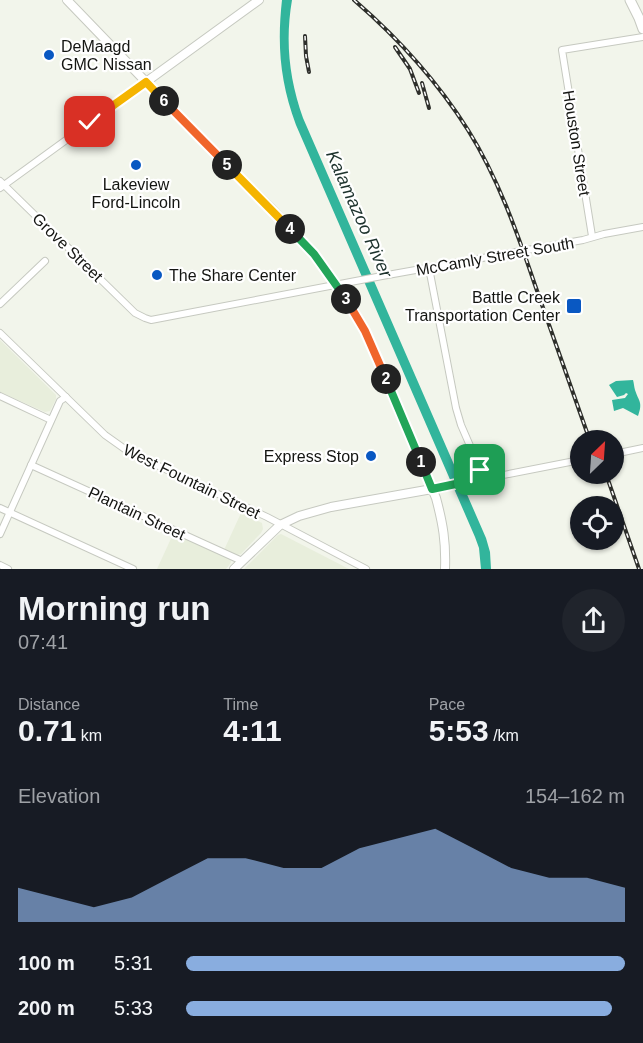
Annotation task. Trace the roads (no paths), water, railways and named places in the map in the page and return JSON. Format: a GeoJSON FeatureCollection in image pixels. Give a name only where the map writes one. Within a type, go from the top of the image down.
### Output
{"type":"FeatureCollection","features":[{"type":"Feature","properties":{"kind":"highway"},"geometry":{"type":"LineString","coordinates":[[630,0],[643,29]]}},
{"type":"Feature","properties":{"kind":"main road"},"geometry":{"type":"LineString","coordinates":[[67,0],[314,254],[351,305],[365,331],[432,489],[442,521],[445,569]]}},
{"type":"Feature","properties":{"kind":"main road"},"geometry":{"type":"LineString","coordinates":[[146,82],[259,1]]}},
{"type":"Feature","properties":{"kind":"main road"},"geometry":{"type":"LineString","coordinates":[[234,569],[280,525],[299,516],[331,507],[432,489]]}},
{"type":"Feature","properties":{"kind":"street","name":"Houston Street"},"geometry":{"type":"LineString","coordinates":[[592,236],[562,54],[643,37]]}},
{"type":"Feature","properties":{"kind":"street"},"geometry":{"type":"LineString","coordinates":[[2,185],[146,82]]}},
{"type":"Feature","properties":{"kind":"street","name":"Grove Street"},"geometry":{"type":"LineString","coordinates":[[2,185],[135,313]]}},
{"type":"Feature","properties":{"kind":"street","name":"McCamly Street South"},"geometry":{"type":"LineString","coordinates":[[135,313],[145,318],[158,319],[583,240],[592,236],[643,226]]}},
{"type":"Feature","properties":{"kind":"street"},"geometry":{"type":"LineString","coordinates":[[0,304],[45,261]]}},
{"type":"Feature","properties":{"kind":"street"},"geometry":{"type":"LineString","coordinates":[[429,268],[456,408],[484,478]]}},
{"type":"Feature","properties":{"kind":"street","name":"West Fountain Street"},"geometry":{"type":"LineString","coordinates":[[0,333],[105,435],[125,450],[267,517],[366,569]]}},
{"type":"Feature","properties":{"kind":"street"},"geometry":{"type":"LineString","coordinates":[[0,396],[51,420]]}},
{"type":"Feature","properties":{"kind":"street"},"geometry":{"type":"LineString","coordinates":[[0,534],[60,401],[66,397]]}},
{"type":"Feature","properties":{"kind":"street"},"geometry":{"type":"LineString","coordinates":[[624,452],[643,448]]}},
{"type":"Feature","properties":{"kind":"street"},"geometry":{"type":"LineString","coordinates":[[432,489],[570,462]]}},
{"type":"Feature","properties":{"kind":"street","name":"Plantain Street"},"geometry":{"type":"LineString","coordinates":[[31,465],[242,561]]}},
{"type":"Feature","properties":{"kind":"street"},"geometry":{"type":"LineString","coordinates":[[0,508],[132,569]]}},
{"type":"Feature","properties":{"kind":"street"},"geometry":{"type":"LineString","coordinates":[[0,566],[8,569]]}},
{"type":"Feature","properties":{"kind":"railway"},"geometry":{"type":"LineString","coordinates":[[354,0],[386,29],[430,77],[479,148],[514,225],[586,430]]}},
{"type":"Feature","properties":{"kind":"railway"},"geometry":{"type":"LineString","coordinates":[[305,36],[309,72]]}},
{"type":"Feature","properties":{"kind":"railway"},"geometry":{"type":"LineString","coordinates":[[395,47],[410,69],[419,93]]}},
{"type":"Feature","properties":{"kind":"railway"},"geometry":{"type":"LineString","coordinates":[[422,83],[429,108]]}},
{"type":"Feature","properties":{"kind":"railway"},"geometry":{"type":"LineString","coordinates":[[609,484],[639,569]]}},
{"type":"Feature","properties":{"kind":"place","name":"DeMaagd GMC Nissan"},"geometry":{"type":"Point","coordinates":[49,55]}},
{"type":"Feature","properties":{"kind":"place","name":"Lakeview Ford-Lincoln"},"geometry":{"type":"Point","coordinates":[136,165]}},
{"type":"Feature","properties":{"kind":"place","name":"The Share Center"},"geometry":{"type":"Point","coordinates":[157,275]}},
{"type":"Feature","properties":{"kind":"place","name":"Battle Creek Transportation Center"},"geometry":{"type":"Point","coordinates":[574,306]}},
{"type":"Feature","properties":{"kind":"place","name":"Express Stop"},"geometry":{"type":"Point","coordinates":[371,456]}},
{"type":"Feature","properties":{"kind":"water label","name":"Kalamazoo River"},"geometry":{"type":"Point","coordinates":[359,214]}}]}
